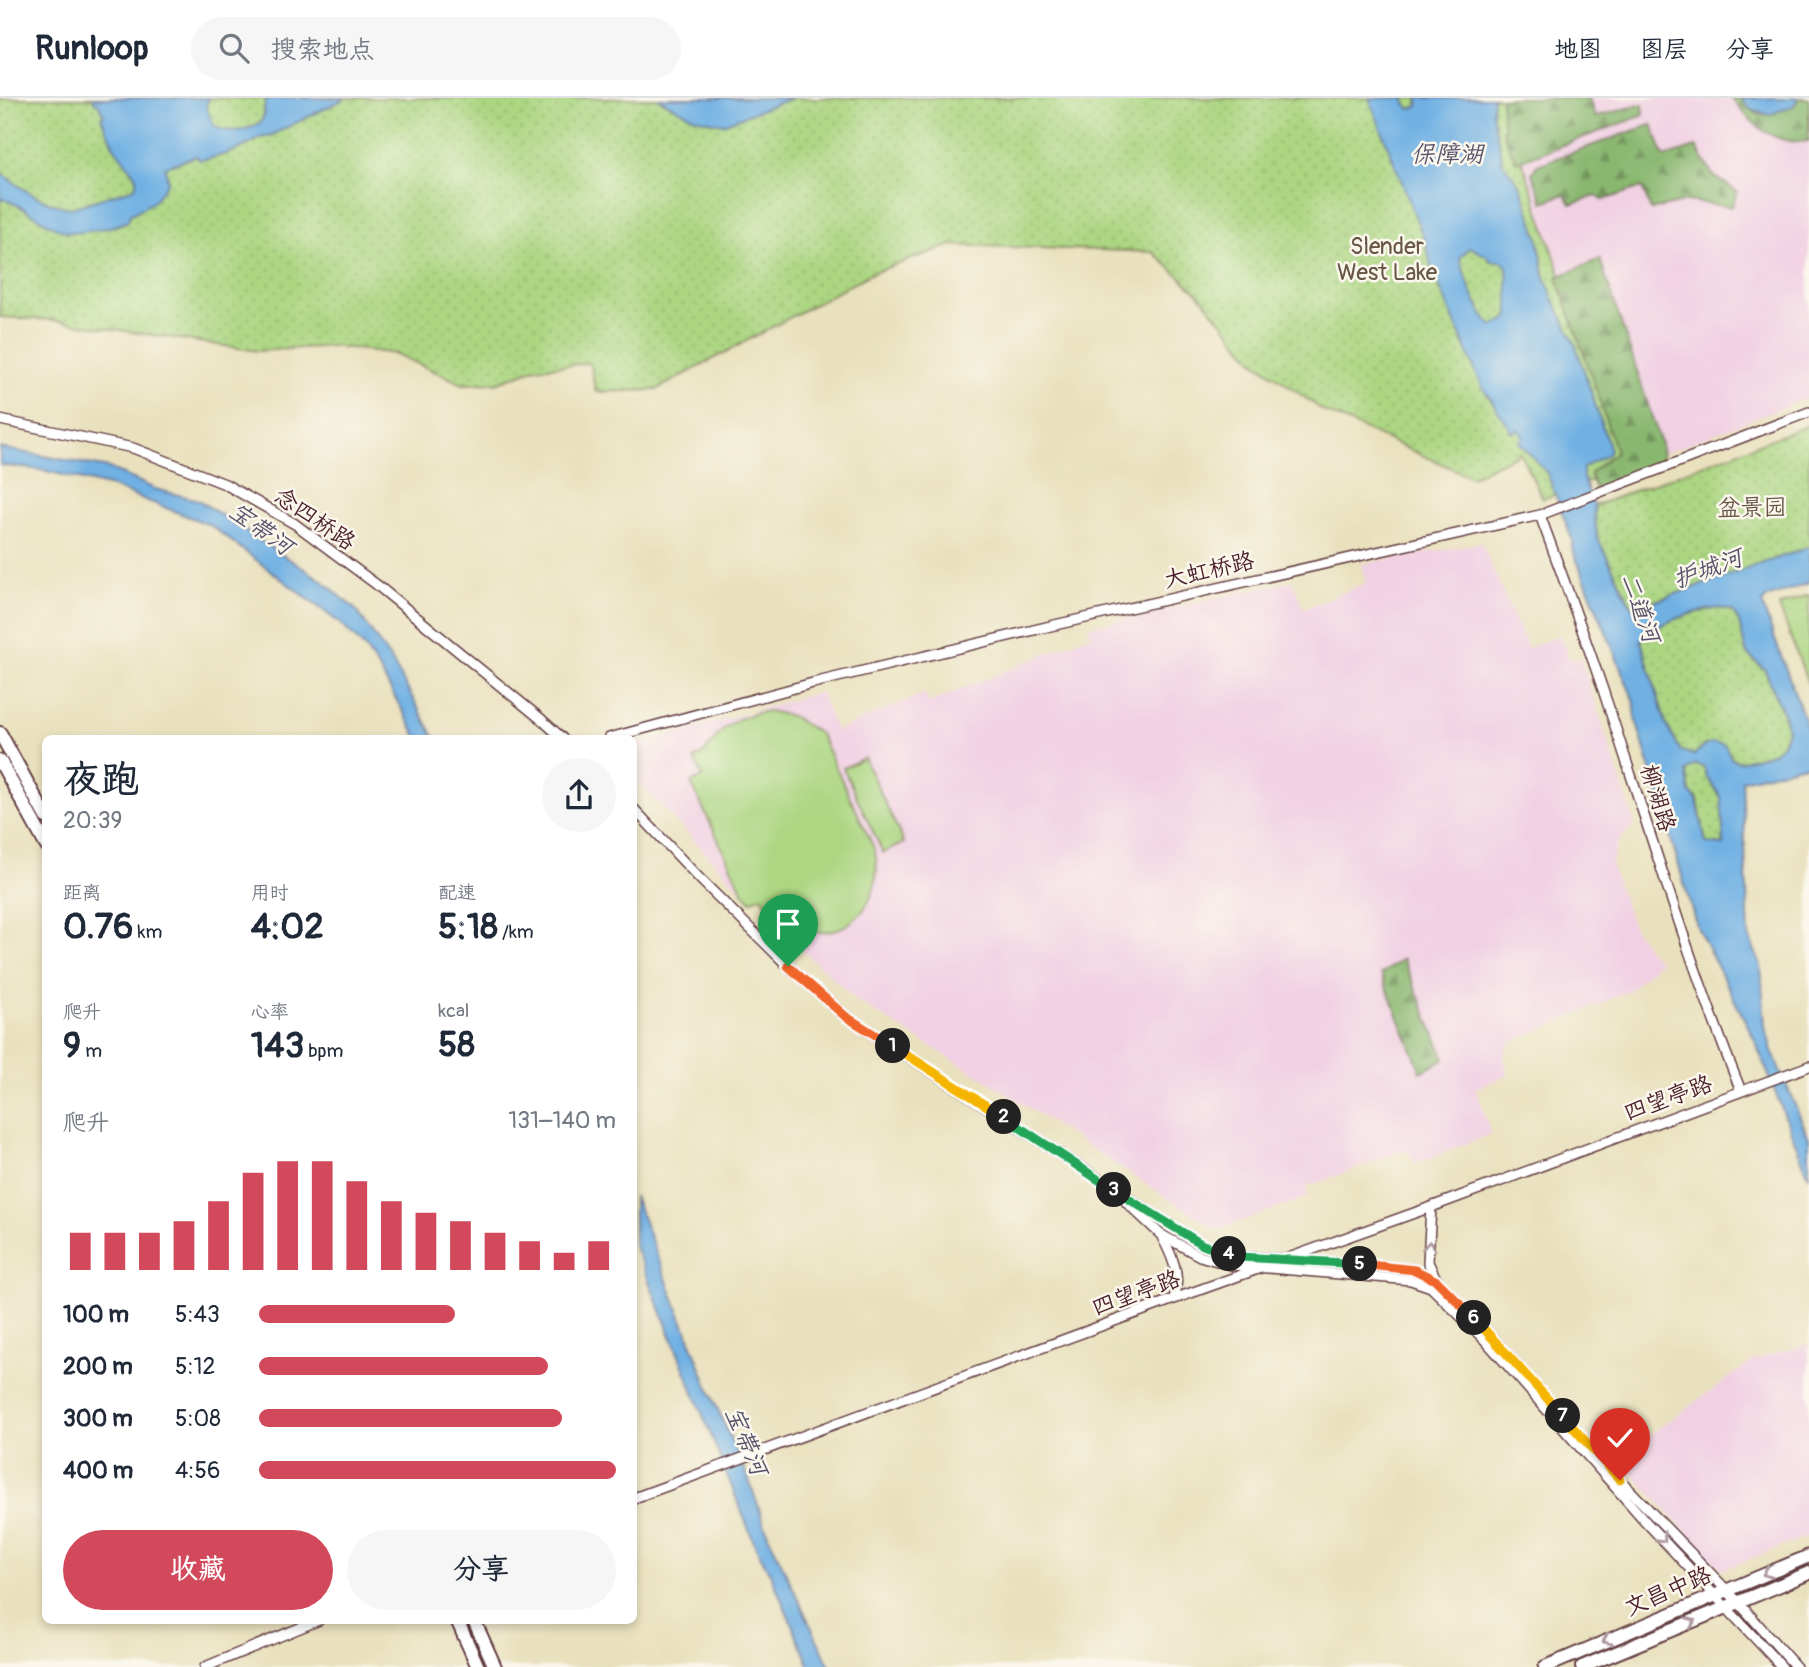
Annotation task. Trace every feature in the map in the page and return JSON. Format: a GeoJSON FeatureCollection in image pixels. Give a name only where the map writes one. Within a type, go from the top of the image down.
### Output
{"type":"FeatureCollection","features":[{"type":"Feature","properties":{"kind":"main road"},"geometry":{"type":"LineString","coordinates":[[0,733],[42,810]]}},
{"type":"Feature","properties":{"kind":"main road"},"geometry":{"type":"LineString","coordinates":[[0,761],[42,838]]}},
{"type":"Feature","properties":{"kind":"main road","name":"文昌中路"},"geometry":{"type":"LineString","coordinates":[[1545,1667],[1809,1556]]}},
{"type":"Feature","properties":{"kind":"main road","name":"文昌中路"},"geometry":{"type":"LineString","coordinates":[[1582,1667],[1809,1573]]}},
{"type":"Feature","properties":{"kind":"main road"},"geometry":{"type":"LineString","coordinates":[[459,1624],[478,1667]]}},
{"type":"Feature","properties":{"kind":"main road"},"geometry":{"type":"LineString","coordinates":[[476,1624],[495,1667]]}},
{"type":"Feature","properties":{"kind":"street","name":"大虹桥路"},"geometry":{"type":"LineString","coordinates":[[620,735],[813,683],[1059,624],[1540,515],[1809,412]]}},
{"type":"Feature","properties":{"kind":"street","name":"念四桥路"},"geometry":{"type":"LineString","coordinates":[[0,420],[134,448],[225,484],[295,524],[377,585],[559,735]]}},
{"type":"Feature","properties":{"kind":"street","name":"柳湖路"},"geometry":{"type":"LineString","coordinates":[[1540,515],[1608,703],[1706,1005],[1741,1091]]}},
{"type":"Feature","properties":{"kind":"street"},"geometry":{"type":"LineString","coordinates":[[637,812],[698,878],[788,966],[845,1016],[1203,1245],[1240,1257],[1415,1270],[1437,1281],[1491,1336],[1732,1605],[1796,1667]]}},
{"type":"Feature","properties":{"kind":"street","name":"四望亭路"},"geometry":{"type":"LineString","coordinates":[[637,1497],[1174,1299],[1431,1208],[1809,1066]]}},
{"type":"Feature","properties":{"kind":"street"},"geometry":{"type":"LineString","coordinates":[[1107,1185],[1160,1234],[1200,1256],[1231,1265],[1411,1280],[1431,1287],[1486,1341],[1621,1494],[1720,1592]]}},
{"type":"Feature","properties":{"kind":"street"},"geometry":{"type":"LineString","coordinates":[[1431,1208],[1428,1262],[1437,1281]]}},
{"type":"Feature","properties":{"kind":"street"},"geometry":{"type":"LineString","coordinates":[[1160,1234],[1174,1260],[1178,1284],[1174,1299]]}},
{"type":"Feature","properties":{"kind":"street"},"geometry":{"type":"LineString","coordinates":[[1732,1605],[1782,1667]]}},
{"type":"Feature","properties":{"kind":"street"},"geometry":{"type":"LineString","coordinates":[[205,1667],[309,1624]]}},
{"type":"Feature","properties":{"kind":"shaded area"},"geometry":{"type":"Polygon","coordinates":[[[1512,98],[1809,98],[1809,397],[1634,465],[1576,320],[1521,157],[1512,98]]]}},
{"type":"Feature","properties":{"kind":"shaded area"},"geometry":{"type":"Polygon","coordinates":[[[1481,543],[1528,648],[1559,635],[1570,660],[1580,658],[1635,824],[1618,842],[1611,865],[1633,927],[1654,957],[1661,960],[1629,991],[1508,1044],[1504,1059],[1508,1075],[1476,1088],[1491,1134],[1415,1164],[1408,1149],[1306,1187],[1308,1197],[1217,1230],[986,1080],[861,1004],[782,932],[762,896],[751,901],[637,780],[637,745],[820,692],[836,731],[925,693],[929,703],[1091,635],[1089,627],[1292,581],[1304,609],[1366,583],[1361,564],[1481,543]]]}},
{"type":"Feature","properties":{"kind":"shaded area"},"geometry":{"type":"Polygon","coordinates":[[[1809,1344],[1809,1536],[1722,1570],[1617,1458],[1754,1360],[1809,1344]]]}},
{"type":"Feature","properties":{"kind":"green space","name":"Slender West Lake"},"geometry":{"type":"Polygon","coordinates":[[[0,98],[1512,98],[1521,157],[1576,320],[1634,465],[1543,499],[1520,453],[1471,477],[1325,412],[1254,361],[1199,294],[1153,252],[952,245],[872,273],[656,390],[596,392],[590,363],[536,368],[496,383],[463,384],[396,354],[333,346],[258,351],[53,320],[0,317],[0,98]]]}},
{"type":"Feature","properties":{"kind":"green space"},"geometry":{"type":"Polygon","coordinates":[[[1501,98],[1589,98],[1595,117],[1643,104],[1644,115],[1516,162],[1504,135],[1501,98]]]}},
{"type":"Feature","properties":{"kind":"green space"},"geometry":{"type":"Polygon","coordinates":[[[1731,98],[1740,98],[1761,115],[1799,98],[1809,98],[1809,141],[1785,140],[1764,131],[1731,98]]]}},
{"type":"Feature","properties":{"kind":"green space"},"geometry":{"type":"Polygon","coordinates":[[[1652,124],[1664,157],[1696,147],[1713,175],[1737,192],[1732,207],[1686,201],[1651,210],[1642,187],[1604,200],[1596,196],[1571,204],[1565,194],[1543,202],[1532,173],[1537,165],[1652,124]]]}},
{"type":"Feature","properties":{"kind":"green space"},"geometry":{"type":"Polygon","coordinates":[[[1600,259],[1661,444],[1662,463],[1595,489],[1590,473],[1616,452],[1557,277],[1600,259]]]}},
{"type":"Feature","properties":{"kind":"green space","name":"盆景园"},"geometry":{"type":"Polygon","coordinates":[[[1809,425],[1809,547],[1633,609],[1597,537],[1594,506],[1809,425]]]}},
{"type":"Feature","properties":{"kind":"green space"},"geometry":{"type":"Polygon","coordinates":[[[1809,595],[1809,686],[1779,606],[1809,595]]]}},
{"type":"Feature","properties":{"kind":"green space"},"geometry":{"type":"Polygon","coordinates":[[[1720,608],[1732,611],[1739,622],[1746,652],[1765,670],[1787,730],[1782,744],[1773,753],[1739,762],[1732,759],[1725,745],[1704,745],[1694,755],[1680,751],[1666,724],[1641,641],[1646,634],[1665,623],[1701,611],[1720,608]]]}},
{"type":"Feature","properties":{"kind":"green space"},"geometry":{"type":"Polygon","coordinates":[[[769,711],[791,716],[820,734],[874,848],[876,876],[868,902],[851,922],[838,929],[813,932],[793,929],[782,932],[762,896],[751,901],[743,892],[691,783],[703,777],[694,759],[705,752],[723,729],[741,718],[769,711]]]}},
{"type":"Feature","properties":{"kind":"green space"},"geometry":{"type":"Polygon","coordinates":[[[864,758],[904,843],[883,853],[843,768],[864,758]]]}},
{"type":"Feature","properties":{"kind":"green space"},"geometry":{"type":"Polygon","coordinates":[[[1695,765],[1704,767],[1721,798],[1724,845],[1706,844],[1698,800],[1690,792],[1686,770],[1695,765]]]}},
{"type":"Feature","properties":{"kind":"green space"},"geometry":{"type":"Polygon","coordinates":[[[1403,959],[1445,1059],[1421,1072],[1381,974],[1403,959]]]}},
{"type":"Feature","properties":{"kind":"water"},"geometry":{"type":"Polygon","coordinates":[[[93,98],[209,98],[206,105],[214,125],[231,131],[251,127],[261,121],[265,102],[269,98],[346,98],[236,150],[200,160],[196,156],[165,167],[168,182],[153,202],[130,215],[128,221],[114,226],[86,232],[63,231],[0,198],[0,172],[42,200],[71,208],[135,188],[137,178],[114,147],[101,117],[104,115],[93,98]]]}},
{"type":"Feature","properties":{"kind":"water"},"geometry":{"type":"Polygon","coordinates":[[[657,98],[792,98],[723,124],[695,118],[657,98]]]}},
{"type":"Feature","properties":{"kind":"water","name":"保障湖"},"geometry":{"type":"Polygon","coordinates":[[[1369,98],[1404,98],[1409,109],[1418,106],[1419,98],[1493,98],[1492,113],[1503,163],[1521,187],[1538,237],[1544,274],[1575,343],[1610,450],[1608,454],[1583,468],[1583,478],[1594,506],[1597,537],[1633,609],[1809,547],[1809,583],[1767,598],[1762,604],[1809,732],[1809,764],[1742,780],[1749,936],[1761,966],[1765,1027],[1773,1054],[1809,1138],[1809,1177],[1753,1036],[1697,927],[1636,720],[1634,701],[1572,548],[1572,539],[1547,473],[1519,442],[1523,437],[1518,429],[1513,433],[1482,386],[1431,267],[1426,244],[1369,98]],[[1470,247],[1460,258],[1477,304],[1492,326],[1507,319],[1509,314],[1507,267],[1502,261],[1490,261],[1488,257],[1470,247]],[[1711,609],[1665,623],[1646,634],[1641,641],[1666,724],[1681,751],[1694,755],[1712,743],[1725,745],[1732,759],[1739,762],[1773,753],[1782,744],[1787,730],[1785,718],[1765,670],[1746,652],[1739,622],[1732,611],[1711,609]],[[1695,765],[1686,771],[1690,792],[1697,800],[1706,843],[1724,845],[1721,797],[1706,776],[1704,767],[1695,765]]]}},
{"type":"Feature","properties":{"kind":"water"},"geometry":{"type":"Polygon","coordinates":[[[1740,98],[1799,98],[1793,106],[1768,115],[1750,108],[1740,98]]]}},
{"type":"Feature","properties":{"kind":"water"},"geometry":{"type":"Polygon","coordinates":[[[0,448],[109,468],[155,489],[198,500],[323,581],[356,610],[393,663],[433,735],[416,735],[379,669],[364,647],[341,624],[210,525],[112,487],[42,470],[0,465],[0,448]]]}},
{"type":"Feature","properties":{"kind":"water"},"geometry":{"type":"Polygon","coordinates":[[[637,1204],[711,1394],[748,1477],[769,1537],[830,1667],[810,1667],[771,1575],[756,1547],[637,1251],[637,1204]]]}},
{"type":"Feature","properties":{"kind":"route"},"geometry":{"type":"LineString","coordinates":[[788,966],[845,1016],[1203,1245],[1240,1257],[1415,1270],[1437,1281],[1491,1336],[1620,1480]]}},
{"type":"Feature","properties":{"kind":"water label","name":"宝带河"},"geometry":{"type":"Point","coordinates":[261,529]}},
{"type":"Feature","properties":{"kind":"water label","name":"护城河"},"geometry":{"type":"Point","coordinates":[1708,569]}},
{"type":"Feature","properties":{"kind":"water label","name":"二道河"},"geometry":{"type":"Point","coordinates":[1640,608]}},
{"type":"Feature","properties":{"kind":"water label","name":"宝带河"},"geometry":{"type":"Point","coordinates":[746,1441]}}]}
